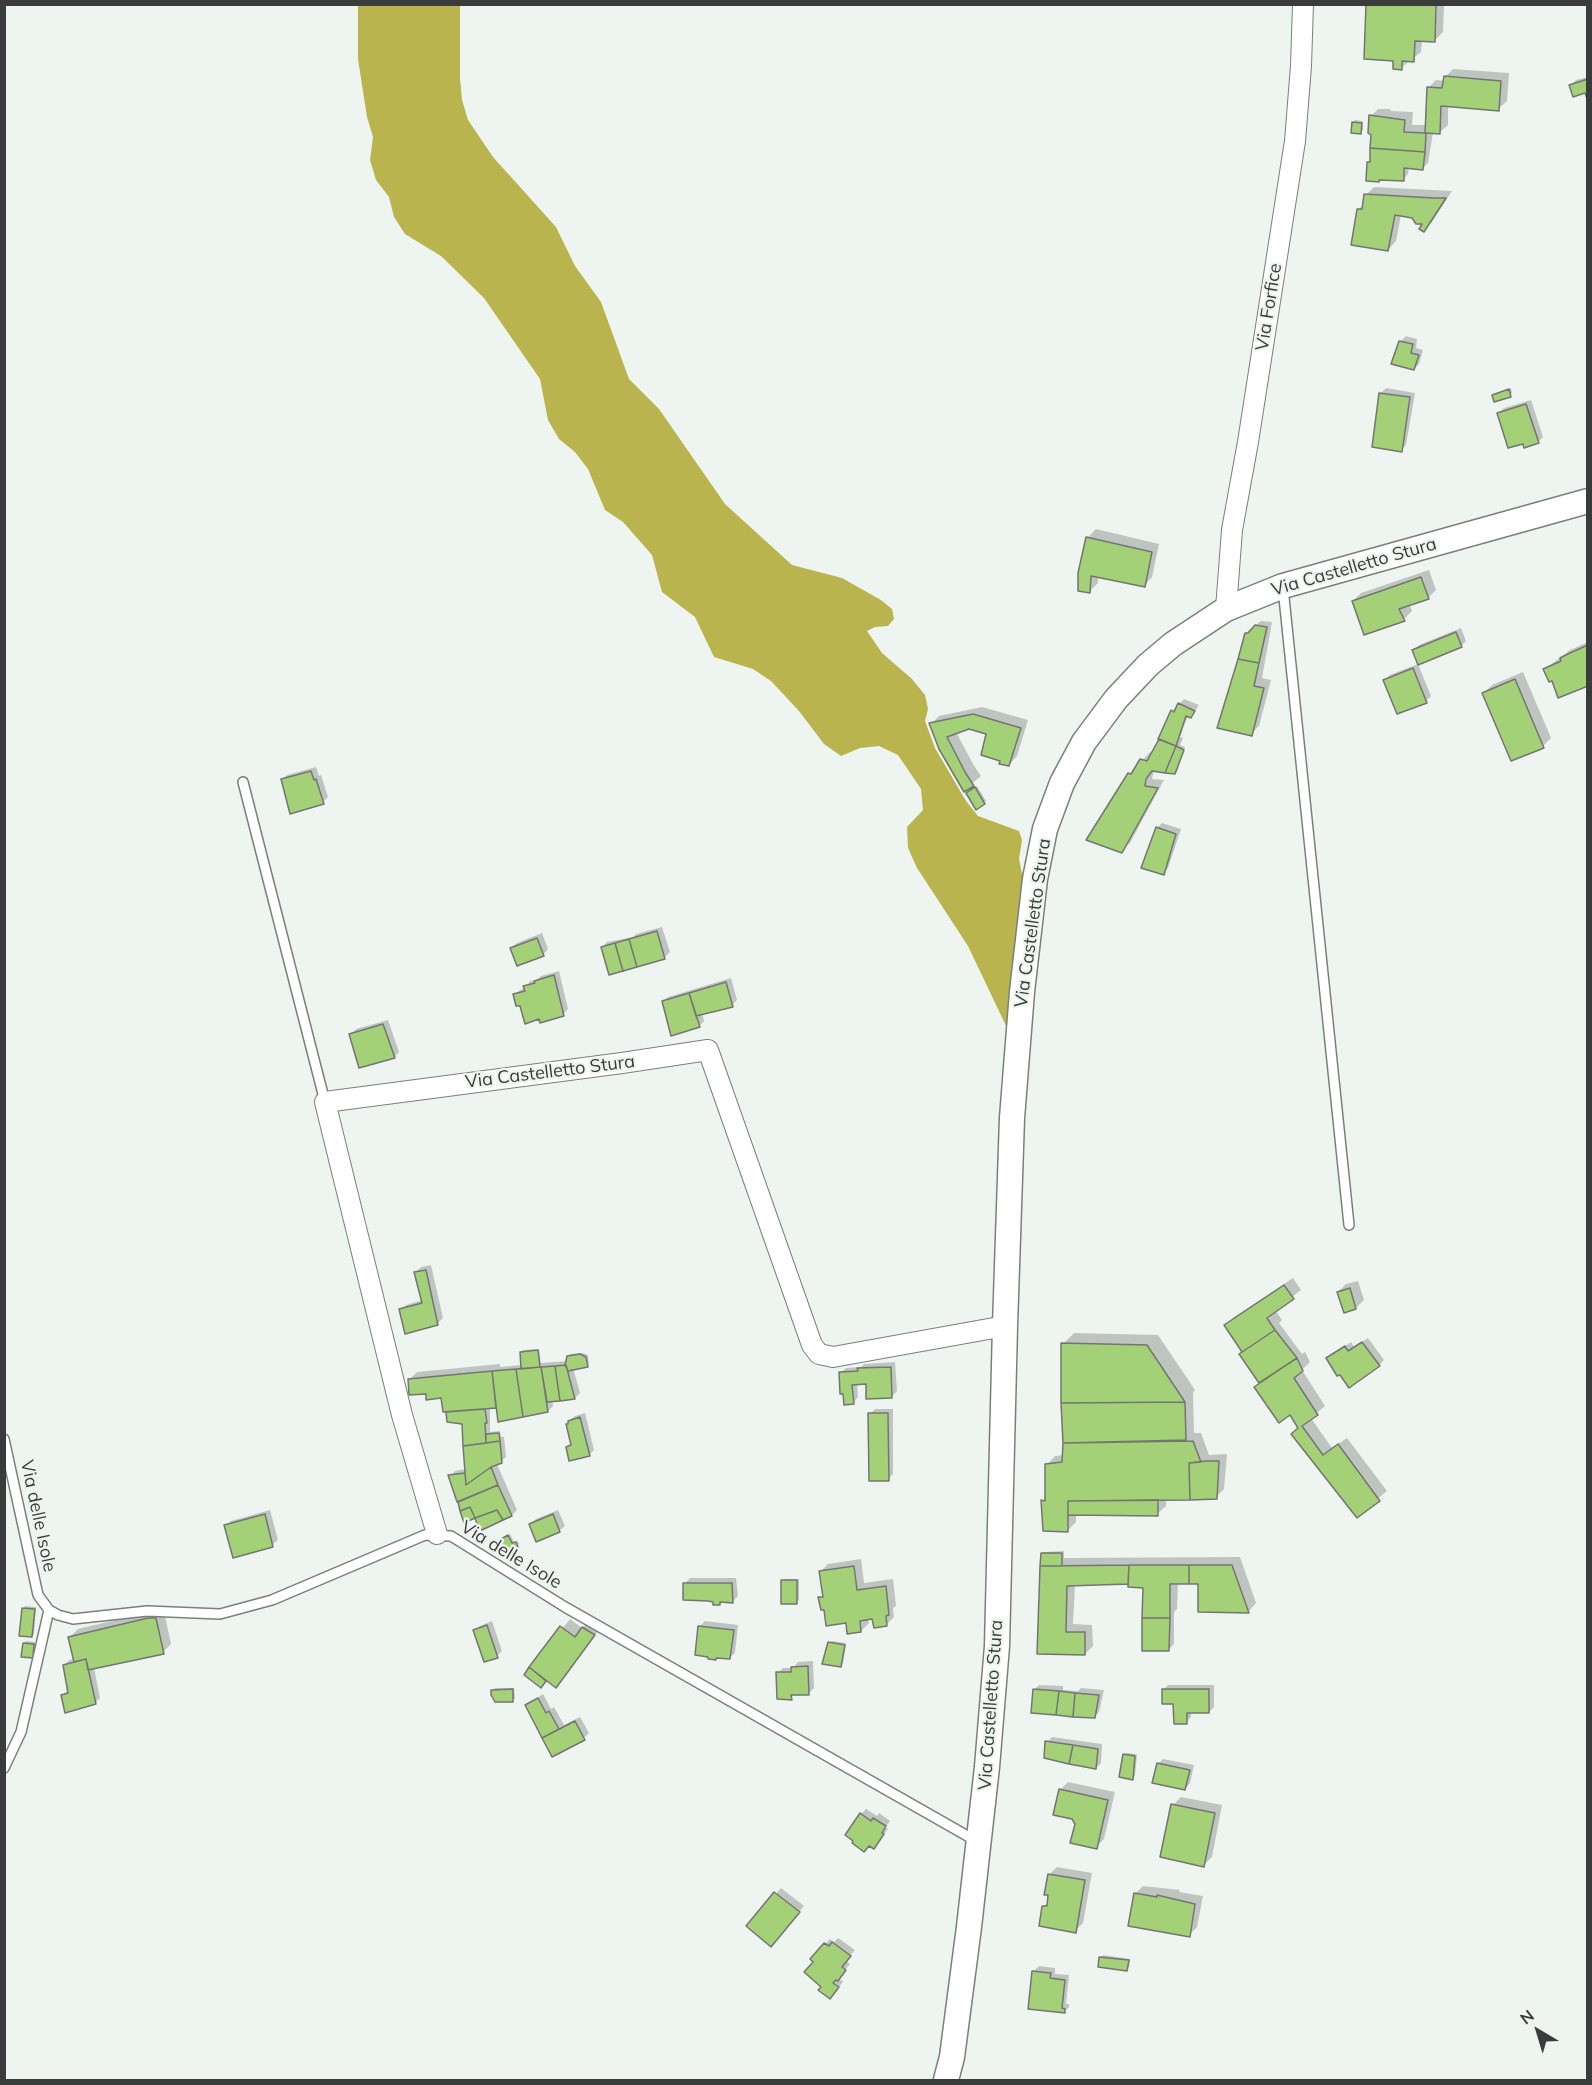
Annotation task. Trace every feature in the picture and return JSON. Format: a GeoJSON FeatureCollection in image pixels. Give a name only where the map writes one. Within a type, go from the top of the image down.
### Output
{"type":"FeatureCollection","features":[{"type":"Feature","properties":{"kind":"street","name":"Via Forfice"},"geometry":{"type":"LineString","coordinates":[[1226,609],[1232,530],[1295,141],[1303,4]]}},
{"type":"Feature","properties":{"kind":"street","name":"Via Castelletto Stura"},"geometry":{"type":"LineString","coordinates":[[946,2080],[952,2057],[979,1843],[997,1646],[1012,1118],[1022,992],[1035,879],[1045,829],[1062,783],[1084,742],[1116,699],[1148,665],[1173,644],[1226,609],[1283,586],[1587,501]]}},
{"type":"Feature","properties":{"kind":"street","name":"Via Castelletto Stura"},"geometry":{"type":"LineString","coordinates":[[325,1101],[708,1050],[812,1346],[819,1354],[833,1357],[1005,1326]]}},
{"type":"Feature","properties":{"kind":"street"},"geometry":{"type":"LineString","coordinates":[[325,1101],[402,1415],[437,1534]]}},
{"type":"Feature","properties":{"kind":"lane"},"geometry":{"type":"LineString","coordinates":[[1283,586],[1349,1225]]}},
{"type":"Feature","properties":{"kind":"lane"},"geometry":{"type":"LineString","coordinates":[[243,782],[325,1101]]}},
{"type":"Feature","properties":{"kind":"lane","name":"Via delle Isole"},"geometry":{"type":"LineString","coordinates":[[4,1439],[38,1595],[49,1610],[73,1619],[147,1611],[220,1614],[272,1600],[424,1535],[451,1536],[565,1607],[979,1843]]}},
{"type":"Feature","properties":{"kind":"lane"},"geometry":{"type":"LineString","coordinates":[[4,1768],[21,1732],[49,1610]]}},
{"type":"Feature","properties":{"kind":"shaded area"},"geometry":{"type":"Polygon","coordinates":[[[358,5],[460,5],[460,78],[462,100],[468,120],[493,157],[556,227],[575,266],[601,302],[629,379],[659,409],[725,504],[792,565],[842,578],[881,600],[892,609],[894,619],[888,626],[875,627],[867,631],[882,653],[912,679],[925,695],[928,709],[925,721],[935,748],[966,801],[978,816],[1019,831],[1022,840],[1019,859],[1023,878],[1008,1030],[968,946],[917,868],[908,848],[907,827],[923,810],[921,789],[898,755],[879,746],[860,748],[841,756],[824,744],[799,711],[771,681],[753,669],[714,657],[695,617],[662,592],[652,555],[623,522],[605,510],[588,469],[575,452],[559,439],[548,420],[540,379],[484,298],[441,256],[405,234],[394,217],[389,197],[376,180],[370,160],[373,137],[367,117],[358,59],[358,5]]]}},
{"type":"Feature","properties":{"kind":"building"},"geometry":{"type":"Polygon","coordinates":[[[1366,4],[1436,5],[1435,42],[1415,41],[1414,62],[1402,61],[1402,70],[1393,69],[1393,61],[1364,59],[1366,4]]]}},
{"type":"Feature","properties":{"kind":"building"},"geometry":{"type":"Polygon","coordinates":[[[1444,76],[1501,81],[1499,111],[1441,106],[1440,134],[1426,133],[1425,152],[1370,148],[1369,115],[1405,120],[1404,132],[1425,133],[1427,87],[1442,88],[1444,76]]]}},
{"type":"Feature","properties":{"kind":"building"},"geometry":{"type":"Polygon","coordinates":[[[1588,79],[1588,102],[1585,93],[1573,97],[1569,85],[1588,79]]]}},
{"type":"Feature","properties":{"kind":"building"},"geometry":{"type":"Polygon","coordinates":[[[1352,122],[1362,123],[1361,134],[1351,133],[1352,122]]]}},
{"type":"Feature","properties":{"kind":"building"},"geometry":{"type":"Polygon","coordinates":[[[1370,148],[1425,152],[1423,170],[1404,168],[1404,181],[1366,181],[1370,148]]]}},
{"type":"Feature","properties":{"kind":"building"},"geometry":{"type":"Polygon","coordinates":[[[1364,194],[1446,198],[1424,232],[1419,229],[1422,224],[1416,224],[1412,218],[1395,215],[1388,251],[1351,245],[1357,209],[1362,209],[1364,194]]]}},
{"type":"Feature","properties":{"kind":"building"},"geometry":{"type":"Polygon","coordinates":[[[1399,341],[1413,344],[1411,353],[1419,355],[1414,370],[1391,364],[1399,341]]]}},
{"type":"Feature","properties":{"kind":"building"},"geometry":{"type":"Polygon","coordinates":[[[1509,389],[1511,397],[1494,402],[1492,395],[1509,389]]]}},
{"type":"Feature","properties":{"kind":"building"},"geometry":{"type":"Polygon","coordinates":[[[1379,393],[1410,397],[1402,452],[1372,447],[1379,393]]]}},
{"type":"Feature","properties":{"kind":"building"},"geometry":{"type":"Polygon","coordinates":[[[1526,404],[1539,443],[1524,448],[1523,444],[1508,448],[1497,413],[1526,404]]]}},
{"type":"Feature","properties":{"kind":"building"},"geometry":{"type":"Polygon","coordinates":[[[1086,537],[1152,552],[1145,587],[1091,576],[1090,593],[1078,591],[1078,573],[1086,537]]]}},
{"type":"Feature","properties":{"kind":"building"},"geometry":{"type":"Polygon","coordinates":[[[1421,577],[1429,599],[1399,609],[1405,621],[1364,635],[1352,601],[1421,577]]]}},
{"type":"Feature","properties":{"kind":"building"},"geometry":{"type":"Polygon","coordinates":[[[1255,625],[1267,627],[1259,663],[1238,659],[1245,633],[1248,633],[1255,625]]]}},
{"type":"Feature","properties":{"kind":"building"},"geometry":{"type":"Polygon","coordinates":[[[1456,632],[1462,647],[1418,665],[1412,650],[1456,632]]]}},
{"type":"Feature","properties":{"kind":"building"},"geometry":{"type":"Polygon","coordinates":[[[1588,645],[1588,686],[1558,698],[1552,681],[1549,682],[1543,669],[1588,645]]]}},
{"type":"Feature","properties":{"kind":"building"},"geometry":{"type":"Polygon","coordinates":[[[1238,659],[1259,663],[1254,686],[1264,688],[1252,736],[1217,728],[1238,659]]]}},
{"type":"Feature","properties":{"kind":"building"},"geometry":{"type":"Polygon","coordinates":[[[1413,668],[1427,703],[1397,714],[1383,680],[1413,668]]]}},
{"type":"Feature","properties":{"kind":"building"},"geometry":{"type":"Polygon","coordinates":[[[1515,679],[1544,748],[1511,761],[1482,693],[1515,679]]]}},
{"type":"Feature","properties":{"kind":"building"},"geometry":{"type":"Polygon","coordinates":[[[1178,703],[1195,711],[1191,718],[1186,716],[1176,746],[1158,739],[1171,710],[1174,712],[1178,703]]]}},
{"type":"Feature","properties":{"kind":"building"},"geometry":{"type":"Polygon","coordinates":[[[973,714],[1021,728],[1009,766],[981,755],[986,734],[969,729],[947,737],[974,786],[964,792],[939,749],[929,723],[973,714]]]}},
{"type":"Feature","properties":{"kind":"building"},"geometry":{"type":"Polygon","coordinates":[[[1159,739],[1176,746],[1165,773],[1152,771],[1146,779],[1145,786],[1158,788],[1122,853],[1086,840],[1128,773],[1131,774],[1140,759],[1147,761],[1159,739]]]}},
{"type":"Feature","properties":{"kind":"building"},"geometry":{"type":"Polygon","coordinates":[[[1176,746],[1184,750],[1175,774],[1165,773],[1176,746]]]}},
{"type":"Feature","properties":{"kind":"building"},"geometry":{"type":"Polygon","coordinates":[[[311,771],[324,804],[290,814],[281,779],[311,771]]]}},
{"type":"Feature","properties":{"kind":"building"},"geometry":{"type":"Polygon","coordinates":[[[975,787],[985,804],[976,810],[966,793],[975,787]]]}},
{"type":"Feature","properties":{"kind":"building"},"geometry":{"type":"Polygon","coordinates":[[[1156,827],[1176,834],[1164,875],[1141,868],[1156,827]]]}},
{"type":"Feature","properties":{"kind":"building"},"geometry":{"type":"Polygon","coordinates":[[[657,931],[665,959],[637,967],[629,939],[657,931]]]}},
{"type":"Feature","properties":{"kind":"building"},"geometry":{"type":"Polygon","coordinates":[[[537,938],[544,956],[517,966],[510,948],[537,938]]]}},
{"type":"Feature","properties":{"kind":"building"},"geometry":{"type":"Polygon","coordinates":[[[629,939],[637,967],[623,971],[615,943],[629,939]]]}},
{"type":"Feature","properties":{"kind":"building"},"geometry":{"type":"Polygon","coordinates":[[[615,943],[623,971],[609,975],[601,947],[615,943]]]}},
{"type":"Feature","properties":{"kind":"building"},"geometry":{"type":"Polygon","coordinates":[[[554,975],[564,1016],[540,1023],[539,1019],[525,1024],[520,1006],[516,1006],[513,994],[525,991],[523,986],[554,975]]]}},
{"type":"Feature","properties":{"kind":"building"},"geometry":{"type":"Polygon","coordinates":[[[726,982],[733,1007],[696,1016],[689,993],[726,982]]]}},
{"type":"Feature","properties":{"kind":"building"},"geometry":{"type":"Polygon","coordinates":[[[689,993],[700,1027],[671,1036],[662,1001],[689,993]]]}},
{"type":"Feature","properties":{"kind":"building"},"geometry":{"type":"Polygon","coordinates":[[[383,1024],[395,1058],[359,1068],[349,1034],[383,1024]]]}},
{"type":"Feature","properties":{"kind":"building"},"geometry":{"type":"Polygon","coordinates":[[[426,1270],[438,1325],[405,1334],[399,1309],[422,1303],[414,1272],[426,1270]]]}},
{"type":"Feature","properties":{"kind":"building"},"geometry":{"type":"Polygon","coordinates":[[[1284,1285],[1294,1299],[1267,1318],[1275,1330],[1242,1352],[1224,1325],[1284,1285]]]}},
{"type":"Feature","properties":{"kind":"building"},"geometry":{"type":"Polygon","coordinates":[[[1350,1288],[1356,1309],[1344,1313],[1337,1292],[1350,1288]]]}},
{"type":"Feature","properties":{"kind":"building"},"geometry":{"type":"Polygon","coordinates":[[[1275,1330],[1297,1358],[1259,1383],[1239,1354],[1275,1330]]]}},
{"type":"Feature","properties":{"kind":"building"},"geometry":{"type":"Polygon","coordinates":[[[1362,1342],[1380,1366],[1349,1388],[1340,1375],[1337,1376],[1326,1358],[1345,1346],[1348,1351],[1362,1342]]]}},
{"type":"Feature","properties":{"kind":"building"},"geometry":{"type":"Polygon","coordinates":[[[1061,1343],[1147,1345],[1185,1402],[1061,1403],[1061,1343]]]}},
{"type":"Feature","properties":{"kind":"building"},"geometry":{"type":"Polygon","coordinates":[[[538,1350],[540,1367],[521,1369],[520,1352],[538,1350]]]}},
{"type":"Feature","properties":{"kind":"building"},"geometry":{"type":"Polygon","coordinates":[[[580,1354],[586,1357],[588,1367],[568,1371],[565,1365],[567,1356],[580,1354]]]}},
{"type":"Feature","properties":{"kind":"building"},"geometry":{"type":"Polygon","coordinates":[[[1297,1358],[1303,1371],[1294,1378],[1318,1415],[1302,1426],[1323,1455],[1338,1444],[1380,1501],[1357,1518],[1291,1434],[1298,1428],[1290,1415],[1279,1423],[1254,1387],[1297,1358]]]}},
{"type":"Feature","properties":{"kind":"building"},"geometry":{"type":"Polygon","coordinates":[[[566,1365],[575,1399],[560,1401],[555,1366],[566,1365]]]}},
{"type":"Feature","properties":{"kind":"building"},"geometry":{"type":"Polygon","coordinates":[[[555,1366],[560,1401],[547,1402],[541,1367],[555,1366]]]}},
{"type":"Feature","properties":{"kind":"building"},"geometry":{"type":"Polygon","coordinates":[[[541,1367],[548,1412],[523,1417],[516,1369],[541,1367]]]}},
{"type":"Feature","properties":{"kind":"building"},"geometry":{"type":"Polygon","coordinates":[[[891,1367],[892,1398],[866,1399],[866,1384],[852,1385],[854,1404],[844,1405],[843,1394],[840,1394],[839,1372],[858,1371],[857,1368],[891,1367]]]}},
{"type":"Feature","properties":{"kind":"building"},"geometry":{"type":"Polygon","coordinates":[[[516,1369],[523,1417],[498,1422],[492,1371],[516,1369]]]}},
{"type":"Feature","properties":{"kind":"building"},"geometry":{"type":"Polygon","coordinates":[[[492,1371],[496,1408],[443,1412],[441,1398],[426,1400],[426,1394],[409,1395],[408,1379],[492,1371]]]}},
{"type":"Feature","properties":{"kind":"building"},"geometry":{"type":"Polygon","coordinates":[[[1185,1402],[1186,1440],[1063,1443],[1061,1403],[1185,1402]]]}},
{"type":"Feature","properties":{"kind":"building"},"geometry":{"type":"Polygon","coordinates":[[[485,1409],[486,1443],[463,1446],[462,1424],[447,1422],[446,1412],[485,1409]]]}},
{"type":"Feature","properties":{"kind":"building"},"geometry":{"type":"Polygon","coordinates":[[[868,1413],[888,1413],[889,1481],[869,1481],[868,1413]]]}},
{"type":"Feature","properties":{"kind":"building"},"geometry":{"type":"Polygon","coordinates":[[[580,1417],[590,1456],[569,1461],[566,1447],[571,1445],[566,1424],[580,1417]]]}},
{"type":"Feature","properties":{"kind":"building"},"geometry":{"type":"Polygon","coordinates":[[[499,1433],[500,1441],[486,1443],[486,1434],[499,1433]]]}},
{"type":"Feature","properties":{"kind":"building"},"geometry":{"type":"Polygon","coordinates":[[[500,1441],[502,1463],[491,1467],[466,1485],[463,1446],[500,1441]]]}},
{"type":"Feature","properties":{"kind":"building"},"geometry":{"type":"Polygon","coordinates":[[[1193,1441],[1201,1462],[1189,1463],[1190,1500],[1068,1501],[1068,1532],[1043,1531],[1041,1500],[1045,1501],[1045,1464],[1062,1462],[1063,1443],[1193,1441]]]}},
{"type":"Feature","properties":{"kind":"building"},"geometry":{"type":"Polygon","coordinates":[[[1219,1461],[1217,1499],[1190,1500],[1189,1463],[1219,1461]]]}},
{"type":"Feature","properties":{"kind":"building"},"geometry":{"type":"Polygon","coordinates":[[[491,1467],[498,1485],[457,1502],[448,1475],[465,1473],[466,1485],[491,1467]]]}},
{"type":"Feature","properties":{"kind":"building"},"geometry":{"type":"Polygon","coordinates":[[[498,1485],[512,1516],[503,1520],[497,1510],[475,1518],[470,1507],[460,1511],[458,1502],[498,1485]]]}},
{"type":"Feature","properties":{"kind":"building"},"geometry":{"type":"Polygon","coordinates":[[[1158,1500],[1158,1516],[1068,1515],[1068,1501],[1158,1500]]]}},
{"type":"Feature","properties":{"kind":"building"},"geometry":{"type":"Polygon","coordinates":[[[470,1507],[475,1518],[464,1523],[460,1511],[470,1507]]]}},
{"type":"Feature","properties":{"kind":"building"},"geometry":{"type":"Polygon","coordinates":[[[497,1510],[503,1520],[482,1530],[475,1518],[497,1510]]]}},
{"type":"Feature","properties":{"kind":"building"},"geometry":{"type":"Polygon","coordinates":[[[265,1514],[273,1547],[233,1558],[224,1525],[265,1514]]]}},
{"type":"Feature","properties":{"kind":"building"},"geometry":{"type":"Polygon","coordinates":[[[553,1514],[560,1532],[536,1542],[529,1524],[553,1514]]]}},
{"type":"Feature","properties":{"kind":"building"},"geometry":{"type":"Polygon","coordinates":[[[508,1535],[512,1543],[516,1542],[518,1547],[508,1551],[496,1542],[508,1535]]]}},
{"type":"Feature","properties":{"kind":"building"},"geometry":{"type":"Polygon","coordinates":[[[1041,1553],[1062,1553],[1062,1566],[1040,1566],[1041,1553]]]}},
{"type":"Feature","properties":{"kind":"building"},"geometry":{"type":"Polygon","coordinates":[[[1129,1565],[1189,1565],[1189,1584],[1170,1584],[1170,1618],[1142,1618],[1143,1588],[1128,1587],[1129,1565]]]}},
{"type":"Feature","properties":{"kind":"building"},"geometry":{"type":"Polygon","coordinates":[[[1129,1565],[1128,1584],[1067,1586],[1066,1632],[1085,1632],[1085,1655],[1037,1654],[1040,1566],[1129,1565]]]}},
{"type":"Feature","properties":{"kind":"building"},"geometry":{"type":"Polygon","coordinates":[[[1189,1565],[1232,1565],[1249,1613],[1198,1612],[1198,1584],[1189,1584],[1189,1565]]]}},
{"type":"Feature","properties":{"kind":"building"},"geometry":{"type":"Polygon","coordinates":[[[854,1566],[857,1590],[886,1586],[889,1615],[886,1616],[887,1626],[874,1628],[872,1619],[860,1621],[861,1632],[847,1634],[846,1623],[826,1626],[824,1610],[821,1610],[818,1597],[823,1597],[819,1571],[854,1566]]]}},
{"type":"Feature","properties":{"kind":"building"},"geometry":{"type":"Polygon","coordinates":[[[781,1580],[797,1580],[797,1604],[781,1604],[781,1580]]]}},
{"type":"Feature","properties":{"kind":"building"},"geometry":{"type":"Polygon","coordinates":[[[683,1583],[732,1583],[733,1603],[720,1602],[720,1605],[713,1605],[713,1602],[708,1601],[683,1600],[683,1583]]]}},
{"type":"Feature","properties":{"kind":"building"},"geometry":{"type":"Polygon","coordinates":[[[22,1608],[35,1609],[32,1637],[19,1636],[22,1608]]]}},
{"type":"Feature","properties":{"kind":"building"},"geometry":{"type":"Polygon","coordinates":[[[156,1618],[164,1654],[88,1670],[86,1659],[74,1662],[68,1637],[156,1618]]]}},
{"type":"Feature","properties":{"kind":"building"},"geometry":{"type":"Polygon","coordinates":[[[1142,1618],[1170,1618],[1169,1651],[1142,1651],[1142,1618]]]}},
{"type":"Feature","properties":{"kind":"building"},"geometry":{"type":"Polygon","coordinates":[[[487,1625],[498,1658],[484,1662],[473,1630],[487,1625]]]}},
{"type":"Feature","properties":{"kind":"building"},"geometry":{"type":"Polygon","coordinates":[[[560,1626],[575,1637],[582,1627],[595,1635],[556,1688],[529,1667],[560,1626]]]}},
{"type":"Feature","properties":{"kind":"building"},"geometry":{"type":"Polygon","coordinates":[[[698,1626],[734,1630],[730,1659],[716,1658],[716,1660],[695,1655],[698,1626]]]}},
{"type":"Feature","properties":{"kind":"building"},"geometry":{"type":"Polygon","coordinates":[[[828,1642],[845,1645],[841,1667],[822,1664],[828,1642]]]}},
{"type":"Feature","properties":{"kind":"building"},"geometry":{"type":"Polygon","coordinates":[[[23,1643],[34,1644],[33,1658],[21,1657],[23,1643]]]}},
{"type":"Feature","properties":{"kind":"building"},"geometry":{"type":"Polygon","coordinates":[[[86,1659],[96,1704],[65,1713],[61,1695],[68,1693],[63,1665],[86,1659]]]}},
{"type":"Feature","properties":{"kind":"building"},"geometry":{"type":"Polygon","coordinates":[[[808,1666],[809,1695],[791,1695],[792,1700],[777,1699],[776,1672],[791,1672],[791,1667],[808,1666]]]}},
{"type":"Feature","properties":{"kind":"building"},"geometry":{"type":"Polygon","coordinates":[[[529,1667],[546,1681],[541,1688],[524,1675],[529,1667]]]}},
{"type":"Feature","properties":{"kind":"building"},"geometry":{"type":"Polygon","coordinates":[[[513,1689],[513,1702],[495,1702],[491,1695],[491,1690],[513,1689]]]}},
{"type":"Feature","properties":{"kind":"building"},"geometry":{"type":"Polygon","coordinates":[[[1033,1689],[1059,1691],[1056,1715],[1031,1713],[1033,1689]]]}},
{"type":"Feature","properties":{"kind":"building"},"geometry":{"type":"Polygon","coordinates":[[[1162,1689],[1209,1689],[1209,1713],[1187,1713],[1187,1724],[1174,1724],[1173,1704],[1162,1704],[1162,1689]]]}},
{"type":"Feature","properties":{"kind":"building"},"geometry":{"type":"Polygon","coordinates":[[[1059,1691],[1075,1693],[1073,1717],[1056,1715],[1059,1691]]]}},
{"type":"Feature","properties":{"kind":"building"},"geometry":{"type":"Polygon","coordinates":[[[1075,1693],[1099,1695],[1095,1718],[1073,1717],[1075,1693]]]}},
{"type":"Feature","properties":{"kind":"building"},"geometry":{"type":"Polygon","coordinates":[[[538,1698],[546,1713],[549,1711],[559,1729],[542,1738],[525,1705],[538,1698]]]}},
{"type":"Feature","properties":{"kind":"building"},"geometry":{"type":"Polygon","coordinates":[[[575,1721],[585,1740],[552,1757],[542,1738],[575,1721]]]}},
{"type":"Feature","properties":{"kind":"building"},"geometry":{"type":"Polygon","coordinates":[[[1045,1741],[1073,1745],[1069,1764],[1044,1758],[1045,1741]]]}},
{"type":"Feature","properties":{"kind":"building"},"geometry":{"type":"Polygon","coordinates":[[[1073,1745],[1098,1749],[1096,1769],[1069,1764],[1073,1745]]]}},
{"type":"Feature","properties":{"kind":"building"},"geometry":{"type":"Polygon","coordinates":[[[1123,1754],[1135,1756],[1133,1780],[1119,1777],[1123,1754]]]}},
{"type":"Feature","properties":{"kind":"building"},"geometry":{"type":"Polygon","coordinates":[[[1157,1763],[1190,1770],[1185,1790],[1152,1783],[1157,1763]]]}},
{"type":"Feature","properties":{"kind":"building"},"geometry":{"type":"Polygon","coordinates":[[[1059,1789],[1108,1800],[1097,1849],[1070,1843],[1075,1824],[1072,1819],[1053,1815],[1059,1789]]]}},
{"type":"Feature","properties":{"kind":"building"},"geometry":{"type":"Polygon","coordinates":[[[1171,1804],[1215,1813],[1204,1867],[1160,1857],[1171,1804]]]}},
{"type":"Feature","properties":{"kind":"building"},"geometry":{"type":"Polygon","coordinates":[[[860,1813],[871,1821],[873,1818],[886,1826],[882,1833],[884,1834],[874,1849],[869,1846],[864,1852],[845,1835],[860,1813]]]}},
{"type":"Feature","properties":{"kind":"building"},"geometry":{"type":"Polygon","coordinates":[[[1048,1874],[1085,1880],[1076,1933],[1039,1926],[1042,1906],[1047,1906],[1048,1895],[1044,1895],[1048,1874]]]}},
{"type":"Feature","properties":{"kind":"building"},"geometry":{"type":"Polygon","coordinates":[[[774,1892],[800,1912],[771,1947],[746,1926],[774,1892]]]}},
{"type":"Feature","properties":{"kind":"building"},"geometry":{"type":"Polygon","coordinates":[[[1134,1893],[1157,1897],[1157,1895],[1195,1904],[1190,1937],[1128,1926],[1134,1893]]]}},
{"type":"Feature","properties":{"kind":"building"},"geometry":{"type":"Polygon","coordinates":[[[832,1942],[851,1956],[842,1967],[846,1970],[838,1981],[833,1983],[839,1987],[830,1999],[818,1990],[821,1987],[804,1972],[813,1962],[810,1959],[824,1943],[829,1946],[832,1942]]]}},
{"type":"Feature","properties":{"kind":"building"},"geometry":{"type":"Polygon","coordinates":[[[1099,1957],[1129,1960],[1127,1971],[1098,1967],[1099,1957]]]}},
{"type":"Feature","properties":{"kind":"building"},"geometry":{"type":"Polygon","coordinates":[[[1032,1971],[1051,1973],[1050,1978],[1065,1980],[1062,2008],[1065,2009],[1065,2013],[1028,2009],[1032,1971]]]}}]}
